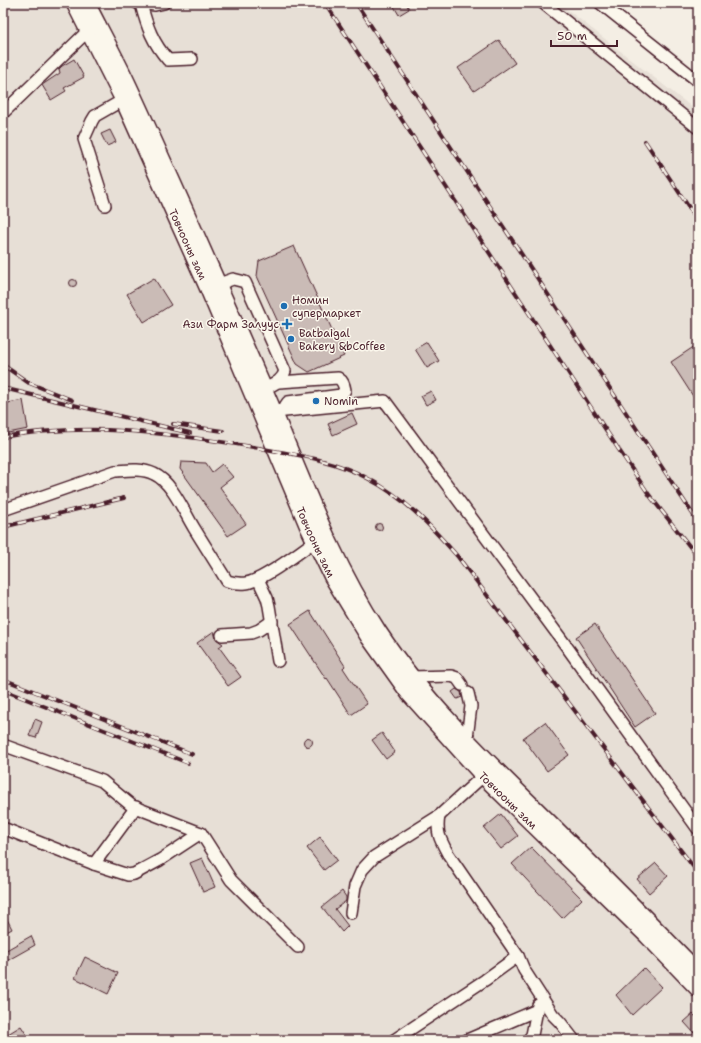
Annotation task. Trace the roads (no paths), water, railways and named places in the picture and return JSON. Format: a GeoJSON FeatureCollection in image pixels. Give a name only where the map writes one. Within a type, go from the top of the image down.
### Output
{"type":"FeatureCollection","features":[{"type":"Feature","properties":{"kind":"highway","name":"Товчооны зам"},"geometry":{"type":"LineString","coordinates":[[74,3],[92,26],[137,103],[219,284],[264,389],[278,412],[319,522],[342,571],[379,632],[418,686],[495,769],[655,927],[698,972]]}},
{"type":"Feature","properties":{"kind":"highway","name":"Товчооны зам"},"geometry":{"type":"LineString","coordinates":[[91,5],[92,26],[123,100],[208,289],[315,541],[332,577],[374,645],[409,694],[483,776],[647,936],[698,989]]}},
{"type":"Feature","properties":{"kind":"street"},"geometry":{"type":"LineString","coordinates":[[164,3],[155,5],[139,4],[146,24],[157,47],[168,60],[192,60]]}},
{"type":"Feature","properties":{"kind":"street"},"geometry":{"type":"LineString","coordinates":[[543,3],[698,128]]}},
{"type":"Feature","properties":{"kind":"street"},"geometry":{"type":"LineString","coordinates":[[600,3],[698,82]]}},
{"type":"Feature","properties":{"kind":"street"},"geometry":{"type":"LineString","coordinates":[[3,113],[92,26]]}},
{"type":"Feature","properties":{"kind":"street"},"geometry":{"type":"LineString","coordinates":[[105,205],[84,139],[95,116],[123,100]]}},
{"type":"Feature","properties":{"kind":"street"},"geometry":{"type":"LineString","coordinates":[[219,284],[233,280],[245,282],[285,371],[279,382]]}},
{"type":"Feature","properties":{"kind":"street"},"geometry":{"type":"LineString","coordinates":[[264,389],[279,382],[338,378],[344,386],[345,390],[341,395],[288,402],[278,412]]}},
{"type":"Feature","properties":{"kind":"street"},"geometry":{"type":"LineString","coordinates":[[278,412],[385,402],[564,644],[698,829]]}},
{"type":"Feature","properties":{"kind":"street"},"geometry":{"type":"LineString","coordinates":[[3,510],[115,471],[142,470],[155,474],[175,495],[227,581],[247,583],[258,579],[315,541]]}},
{"type":"Feature","properties":{"kind":"street"},"geometry":{"type":"LineString","coordinates":[[258,579],[267,598],[278,661]]}},
{"type":"Feature","properties":{"kind":"street"},"geometry":{"type":"LineString","coordinates":[[222,635],[251,633],[259,630],[272,621]]}},
{"type":"Feature","properties":{"kind":"street"},"geometry":{"type":"LineString","coordinates":[[411,677],[451,676],[457,678],[465,689],[471,706],[467,738]]}},
{"type":"Feature","properties":{"kind":"street"},"geometry":{"type":"LineString","coordinates":[[3,745],[102,781],[132,806],[201,833],[231,880],[298,947]]}},
{"type":"Feature","properties":{"kind":"street"},"geometry":{"type":"LineString","coordinates":[[351,913],[354,886],[362,870],[374,858],[439,816],[483,776]]}},
{"type":"Feature","properties":{"kind":"street"},"geometry":{"type":"LineString","coordinates":[[94,864],[136,807]]}},
{"type":"Feature","properties":{"kind":"street"},"geometry":{"type":"LineString","coordinates":[[439,816],[437,827],[439,837],[448,854],[518,956],[524,970],[553,1015],[574,1040]]}},
{"type":"Feature","properties":{"kind":"street"},"geometry":{"type":"LineString","coordinates":[[3,828],[94,864],[128,875],[134,874],[160,860],[201,833]]}},
{"type":"Feature","properties":{"kind":"street"},"geometry":{"type":"LineString","coordinates":[[394,1040],[485,980],[518,956]]}},
{"type":"Feature","properties":{"kind":"street"},"geometry":{"type":"LineString","coordinates":[[528,1040],[532,1035],[540,994]]}},
{"type":"Feature","properties":{"kind":"street"},"geometry":{"type":"LineString","coordinates":[[467,1040],[537,1010]]}},
{"type":"Feature","properties":{"kind":"waterway"},"geometry":{"type":"LineString","coordinates":[[592,3],[597,7]]}},
{"type":"Feature","properties":{"kind":"waterway"},"geometry":{"type":"LineString","coordinates":[[649,49],[698,89]]}},
{"type":"Feature","properties":{"kind":"railway"},"geometry":{"type":"LineString","coordinates":[[325,3],[619,450],[650,496],[698,557]]}},
{"type":"Feature","properties":{"kind":"railway"},"geometry":{"type":"LineString","coordinates":[[356,3],[698,522]]}},
{"type":"Feature","properties":{"kind":"railway"},"geometry":{"type":"LineString","coordinates":[[645,141],[698,221]]}},
{"type":"Feature","properties":{"kind":"railway"},"geometry":{"type":"LineString","coordinates":[[3,365],[29,383],[72,400]]}},
{"type":"Feature","properties":{"kind":"railway"},"geometry":{"type":"LineString","coordinates":[[3,388],[190,433]]}},
{"type":"Feature","properties":{"kind":"railway"},"geometry":{"type":"LineString","coordinates":[[173,424],[223,431]]}},
{"type":"Feature","properties":{"kind":"railway"},"geometry":{"type":"LineString","coordinates":[[3,437],[65,430],[128,431],[191,437],[312,458],[340,466],[354,472],[393,494],[405,503],[438,534],[458,557],[698,873]]}},
{"type":"Feature","properties":{"kind":"railway"},"geometry":{"type":"LineString","coordinates":[[3,527],[124,498]]}},
{"type":"Feature","properties":{"kind":"railway"},"geometry":{"type":"LineString","coordinates":[[3,679],[192,754]]}},
{"type":"Feature","properties":{"kind":"railway"},"geometry":{"type":"LineString","coordinates":[[3,690],[188,763]]}},
{"type":"Feature","properties":{"kind":"place","name":"Номин супермаркет"},"geometry":{"type":"Point","coordinates":[284,306]}},
{"type":"Feature","properties":{"kind":"place","name":"Ази Фарм Залуус"},"geometry":{"type":"Point","coordinates":[287,324]}},
{"type":"Feature","properties":{"kind":"place","name":"Batbaigal Bakery &bCoffee"},"geometry":{"type":"Point","coordinates":[291,339]}},
{"type":"Feature","properties":{"kind":"place","name":"Nomin"},"geometry":{"type":"Point","coordinates":[316,401]}}]}
